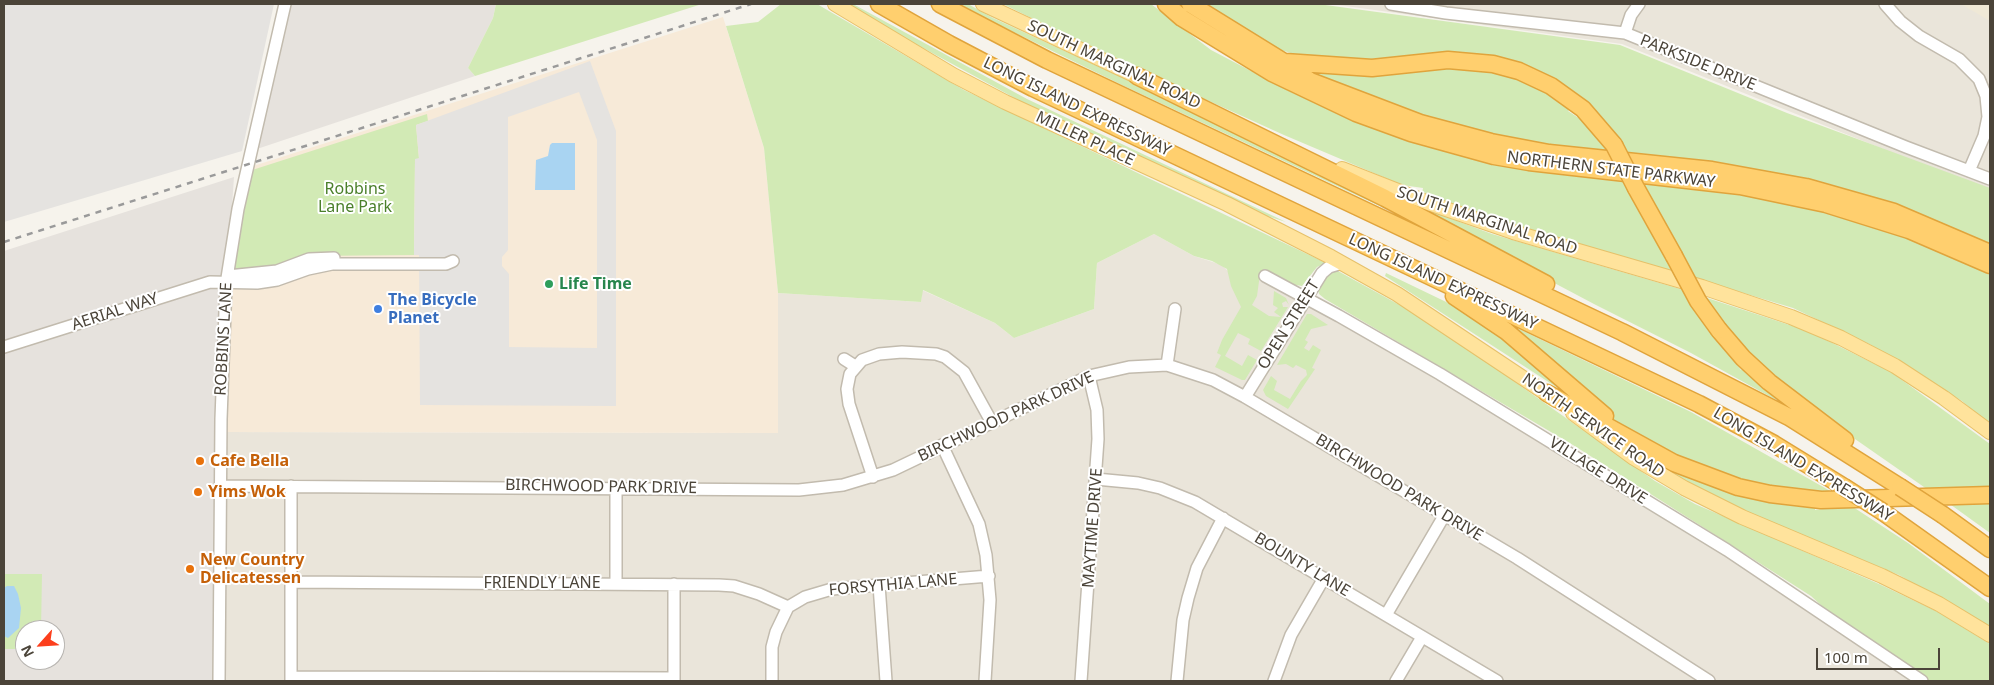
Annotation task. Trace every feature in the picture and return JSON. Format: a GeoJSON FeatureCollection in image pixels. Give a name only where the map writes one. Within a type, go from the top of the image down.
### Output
{"type":"FeatureCollection","features":[{"type":"Feature","properties":{"kind":"highway","name":"LONG ISLAND EXPRESSWAY"},"geometry":{"type":"LineString","coordinates":[[878,4],[1033,88],[1699,404],[1774,444],[1844,487],[1883,512],[1990,588]]}},
{"type":"Feature","properties":{"kind":"highway","name":"LONG ISLAND EXPRESSWAY"},"geometry":{"type":"LineString","coordinates":[[940,4],[1055,64],[1622,332],[1790,417],[1864,458],[1900,487],[1990,549]]}},
{"type":"Feature","properties":{"kind":"highway","name":"NORTHERN STATE PARKWAY"},"geometry":{"type":"LineString","coordinates":[[1166,4],[1190,23],[1272,73],[1356,113],[1419,136],[1494,156],[1530,162],[1740,186],[1798,197],[1869,216],[1910,230],[1990,265]]}},
{"type":"Feature","properties":{"kind":"highway","name":"NORTHERN STATE PARKWAY"},"geometry":{"type":"LineString","coordinates":[[1190,4],[1284,62],[1310,81],[1420,123],[1491,142],[1549,153],[1712,170],[1806,186],[1894,212],[1990,252]]}},
{"type":"Feature","properties":{"kind":"highway"},"geometry":{"type":"LineString","coordinates":[[1284,62],[1372,68],[1448,60],[1493,64],[1519,71],[1551,86],[1583,109],[1614,145],[1698,300],[1719,330],[1743,358],[1769,382],[1864,458]]}},
{"type":"Feature","properties":{"kind":"highway"},"geometry":{"type":"LineString","coordinates":[[1137,76],[1385,198],[1599,313],[1622,332]]}},
{"type":"Feature","properties":{"kind":"highway"},"geometry":{"type":"LineString","coordinates":[[1363,244],[1450,294],[1499,326],[1631,438]]}},
{"type":"Feature","properties":{"kind":"highway"},"geometry":{"type":"LineString","coordinates":[[1547,393],[1674,463],[1718,481],[1770,494],[1821,500],[1990,495]]}},
{"type":"Feature","properties":{"kind":"main road","name":"MILLER PLACE"},"geometry":{"type":"LineString","coordinates":[[835,4],[954,75],[1005,102],[1227,204],[1342,263]]}},
{"type":"Feature","properties":{"kind":"main road","name":"SOUTH MARGINAL ROAD"},"geometry":{"type":"LineString","coordinates":[[983,4],[1358,176],[1513,232],[1702,287],[1792,317],[1841,338],[1895,366],[1944,398],[1990,432]]}},
{"type":"Feature","properties":{"kind":"main road","name":"NORTH SERVICE ROAD"},"geometry":{"type":"LineString","coordinates":[[1342,263],[1397,294],[1547,393],[1634,458],[1684,488],[1742,517],[1882,576],[1939,604],[1990,635]]}},
{"type":"Feature","properties":{"kind":"street","name":"ROBBINS LANE"},"geometry":{"type":"LineString","coordinates":[[219,681],[220,419],[227,280],[238,209],[285,4]]}},
{"type":"Feature","properties":{"kind":"street","name":"PARKSIDE DRIVE"},"geometry":{"type":"LineString","coordinates":[[1391,4],[1446,13],[1625,33],[1990,179]]}},
{"type":"Feature","properties":{"kind":"street"},"geometry":{"type":"LineString","coordinates":[[1625,33],[1631,15],[1639,4]]}},
{"type":"Feature","properties":{"kind":"street"},"geometry":{"type":"LineString","coordinates":[[1885,4],[1900,21],[1919,36],[1959,59],[1979,79],[1986,96],[1988,118],[1984,136],[1969,171]]}},
{"type":"Feature","properties":{"kind":"street"},"geometry":{"type":"LineString","coordinates":[[446,258],[453,261],[446,264],[332,264],[308,269],[277,280],[227,280],[277,271],[309,259],[446,258]]}},
{"type":"Feature","properties":{"kind":"street","name":"OPEN STREET"},"geometry":{"type":"LineString","coordinates":[[1245,397],[1322,273],[1329,267],[1342,263]]}},
{"type":"Feature","properties":{"kind":"street","name":"VILLAGE DRIVE"},"geometry":{"type":"LineString","coordinates":[[1265,276],[1440,374],[1718,545],[1922,681]]}},
{"type":"Feature","properties":{"kind":"street","name":"AERIAL WAY"},"geometry":{"type":"LineString","coordinates":[[4,347],[160,296],[210,282],[227,280]]}},
{"type":"Feature","properties":{"kind":"street"},"geometry":{"type":"LineString","coordinates":[[1166,365],[1174,310]]}},
{"type":"Feature","properties":{"kind":"street"},"geometry":{"type":"LineString","coordinates":[[873,477],[849,404],[847,389],[855,366],[862,360],[879,354],[919,352],[945,358],[964,372],[991,421]]}},
{"type":"Feature","properties":{"kind":"street"},"geometry":{"type":"LineString","coordinates":[[844,359],[855,366]]}},
{"type":"Feature","properties":{"kind":"street","name":"BIRCHWOOD PARK DRIVE"},"geometry":{"type":"LineString","coordinates":[[221,486],[616,487],[800,490],[843,485],[873,477],[1090,376],[1129,367],[1166,365],[1213,380],[1245,397],[1516,558],[1709,681]]}},
{"type":"Feature","properties":{"kind":"street","name":"MAYTIME DRIVE"},"geometry":{"type":"LineString","coordinates":[[1082,681],[1096,479],[1096,410],[1090,376]]}},
{"type":"Feature","properties":{"kind":"street"},"geometry":{"type":"LineString","coordinates":[[942,445],[979,524],[989,576],[985,681]]}},
{"type":"Feature","properties":{"kind":"street","name":"BOUNTY LANE"},"geometry":{"type":"LineString","coordinates":[[1096,479],[1138,483],[1160,488],[1196,502],[1497,681]]}},
{"type":"Feature","properties":{"kind":"street"},"geometry":{"type":"LineString","coordinates":[[291,486],[291,679],[674,680],[674,584]]}},
{"type":"Feature","properties":{"kind":"street"},"geometry":{"type":"LineString","coordinates":[[616,487],[616,584]]}},
{"type":"Feature","properties":{"kind":"street"},"geometry":{"type":"LineString","coordinates":[[1386,615],[1444,516]]}},
{"type":"Feature","properties":{"kind":"street"},"geometry":{"type":"LineString","coordinates":[[1177,681],[1183,620],[1188,598],[1197,568],[1223,518]]}},
{"type":"Feature","properties":{"kind":"street","name":"FORSYTHIA LANE"},"geometry":{"type":"LineString","coordinates":[[788,607],[821,591],[989,576]]}},
{"type":"Feature","properties":{"kind":"street"},"geometry":{"type":"LineString","coordinates":[[1274,681],[1291,635],[1324,578]]}},
{"type":"Feature","properties":{"kind":"street","name":"FRIENDLY LANE"},"geometry":{"type":"LineString","coordinates":[[292,582],[734,586],[788,607]]}},
{"type":"Feature","properties":{"kind":"street"},"geometry":{"type":"LineString","coordinates":[[879,585],[886,681]]}},
{"type":"Feature","properties":{"kind":"street"},"geometry":{"type":"LineString","coordinates":[[772,681],[772,647],[776,632],[788,607]]}},
{"type":"Feature","properties":{"kind":"street"},"geometry":{"type":"LineString","coordinates":[[1396,681],[1422,636]]}},
{"type":"Feature","properties":{"kind":"shaded area"},"geometry":{"type":"Polygon","coordinates":[[[4,4],[274,4],[242,151],[4,222],[4,4]]]}},
{"type":"Feature","properties":{"kind":"shaded area"},"geometry":{"type":"Polygon","coordinates":[[[286,4],[496,4],[493,18],[468,68],[475,76],[251,151],[286,4]]]}},
{"type":"Feature","properties":{"kind":"shaded area"},"geometry":{"type":"Polygon","coordinates":[[[1331,4],[1990,4],[1990,192],[1622,44],[1331,4]]]}},
{"type":"Feature","properties":{"kind":"shaded area"},"geometry":{"type":"Polygon","coordinates":[[[1961,4],[1990,4],[1990,21],[1961,4]]]}},
{"type":"Feature","properties":{"kind":"shaded area"},"geometry":{"type":"Polygon","coordinates":[[[723,17],[764,148],[778,293],[778,433],[221,432],[224,330],[247,168],[723,17]]]}},
{"type":"Feature","properties":{"kind":"shaded area"},"geometry":{"type":"Polygon","coordinates":[[[590,61],[616,131],[616,406],[420,405],[419,255],[414,255],[415,159],[419,158],[416,125],[590,61]],[[579,92],[508,117],[508,250],[502,257],[502,266],[509,274],[509,347],[597,348],[597,140],[579,92]]]}},
{"type":"Feature","properties":{"kind":"shaded area"},"geometry":{"type":"Polygon","coordinates":[[[234,177],[225,308],[219,681],[4,681],[4,251],[234,177]]]}},
{"type":"Feature","properties":{"kind":"shaded area"},"geometry":{"type":"Polygon","coordinates":[[[1154,234],[1194,256],[1222,265],[1229,272],[1229,278],[1260,274],[1268,276],[1727,550],[1922,681],[219,681],[221,432],[778,433],[778,293],[921,302],[922,290],[995,323],[1014,338],[1094,309],[1097,263],[1154,234]]]}},
{"type":"Feature","properties":{"kind":"green space"},"geometry":{"type":"Polygon","coordinates":[[[496,4],[702,4],[475,76],[468,68],[493,18],[496,4]]]}},
{"type":"Feature","properties":{"kind":"green space"},"geometry":{"type":"Polygon","coordinates":[[[781,4],[817,4],[964,90],[1326,263],[1317,267],[1302,286],[1276,282],[1260,274],[1257,296],[1252,305],[1269,316],[1281,317],[1274,312],[1278,308],[1273,305],[1274,291],[1286,298],[1289,305],[1286,301],[1282,303],[1283,307],[1288,307],[1261,351],[1248,344],[1250,339],[1238,333],[1225,356],[1242,366],[1248,355],[1257,360],[1245,380],[1215,367],[1221,355],[1217,353],[1222,340],[1241,307],[1231,286],[1227,269],[1212,261],[1194,256],[1154,234],[1097,263],[1094,309],[1014,338],[995,323],[923,290],[921,302],[778,293],[764,148],[726,26],[758,22],[781,4]]]}},
{"type":"Feature","properties":{"kind":"green space"},"geometry":{"type":"Polygon","coordinates":[[[847,4],[853,4],[1027,99],[1286,222],[1258,213],[1024,103],[888,29],[847,4]]]}},
{"type":"Feature","properties":{"kind":"green space"},"geometry":{"type":"Polygon","coordinates":[[[960,4],[968,4],[993,18],[1193,110],[1379,202],[1388,210],[1122,85],[960,4]]]}},
{"type":"Feature","properties":{"kind":"green space"},"geometry":{"type":"Polygon","coordinates":[[[1003,4],[1151,4],[1211,50],[1293,93],[1313,100],[1622,179],[1678,275],[1481,216],[1422,194],[1423,188],[1402,185],[1284,135],[1092,48],[1003,4]]]}},
{"type":"Feature","properties":{"kind":"green space"},"geometry":{"type":"Polygon","coordinates":[[[1200,4],[1318,4],[1620,45],[1787,113],[1990,188],[1990,245],[1969,234],[1880,204],[1630,158],[1611,132],[1503,61],[1363,65],[1316,61],[1278,49],[1200,4]]]}},
{"type":"Feature","properties":{"kind":"green space"},"geometry":{"type":"Polygon","coordinates":[[[1444,65],[1487,68],[1520,77],[1551,93],[1571,108],[1568,111],[1589,125],[1610,156],[1522,143],[1407,114],[1310,73],[1311,69],[1444,65]]]}},
{"type":"Feature","properties":{"kind":"green space","name":"Robbins Lane Park"},"geometry":{"type":"Polygon","coordinates":[[[427,114],[428,121],[416,125],[419,159],[415,159],[414,255],[309,256],[274,269],[229,271],[246,172],[427,114]]]}},
{"type":"Feature","properties":{"kind":"green space"},"geometry":{"type":"Polygon","coordinates":[[[1639,180],[1765,198],[1878,225],[1990,275],[1990,425],[1962,401],[1871,345],[1793,308],[1691,277],[1639,180]]]}},
{"type":"Feature","properties":{"kind":"green space"},"geometry":{"type":"Polygon","coordinates":[[[1390,196],[1492,234],[1687,291],[1709,326],[1741,370],[1744,368],[1778,401],[1691,353],[1390,196]]]}},
{"type":"Feature","properties":{"kind":"green space"},"geometry":{"type":"Polygon","coordinates":[[[1336,270],[1405,308],[1474,353],[1655,481],[1695,504],[1879,584],[1938,612],[1990,644],[1990,681],[1922,681],[1848,630],[1811,596],[1573,445],[1325,299],[1319,294],[1318,289],[1330,271],[1336,270]]]}},
{"type":"Feature","properties":{"kind":"green space"},"geometry":{"type":"Polygon","coordinates":[[[1386,273],[1467,312],[1520,353],[1567,394],[1385,276],[1386,273]]]}},
{"type":"Feature","properties":{"kind":"green space"},"geometry":{"type":"Polygon","coordinates":[[[1701,296],[1808,331],[1891,372],[1990,444],[1990,491],[1934,494],[1809,407],[1725,331],[1701,296]]]}},
{"type":"Feature","properties":{"kind":"green space"},"geometry":{"type":"Polygon","coordinates":[[[1307,314],[1311,314],[1328,325],[1311,329],[1305,340],[1308,342],[1304,348],[1309,351],[1313,345],[1321,350],[1312,368],[1315,369],[1288,409],[1266,396],[1263,390],[1271,376],[1277,381],[1274,390],[1290,399],[1307,375],[1306,370],[1296,365],[1293,368],[1286,364],[1277,365],[1307,314]]]}},
{"type":"Feature","properties":{"kind":"green space"},"geometry":{"type":"Polygon","coordinates":[[[1519,329],[1691,412],[1832,492],[1790,494],[1700,470],[1620,425],[1515,331],[1519,329]]]}},
{"type":"Feature","properties":{"kind":"green space"},"geometry":{"type":"Polygon","coordinates":[[[1636,452],[1815,506],[1815,510],[1850,505],[1908,543],[1990,604],[1990,628],[1899,575],[1736,508],[1695,488],[1636,452]]]}},
{"type":"Feature","properties":{"kind":"green space"},"geometry":{"type":"Polygon","coordinates":[[[1990,501],[1990,533],[1947,502],[1990,501]]]}},
{"type":"Feature","properties":{"kind":"green space"},"geometry":{"type":"Polygon","coordinates":[[[4,574],[42,574],[41,620],[15,620],[15,649],[4,649],[4,574]]]}},
{"type":"Feature","properties":{"kind":"water"},"geometry":{"type":"Polygon","coordinates":[[[552,143],[575,143],[575,190],[535,190],[536,160],[548,156],[552,143]]]}},
{"type":"Feature","properties":{"kind":"water"},"geometry":{"type":"Polygon","coordinates":[[[14,586],[21,608],[20,620],[15,620],[15,632],[8,638],[4,636],[4,588],[14,586]]]}},
{"type":"Feature","properties":{"kind":"railway"},"geometry":{"type":"LineString","coordinates":[[4,242],[751,4]]}},
{"type":"Feature","properties":{"kind":"place","name":"Life Time"},"geometry":{"type":"Point","coordinates":[549,284]}},
{"type":"Feature","properties":{"kind":"place","name":"The Bicycle Planet"},"geometry":{"type":"Point","coordinates":[378,309]}},
{"type":"Feature","properties":{"kind":"place","name":"Cafe Bella"},"geometry":{"type":"Point","coordinates":[200,461]}},
{"type":"Feature","properties":{"kind":"place","name":"Yims Wok"},"geometry":{"type":"Point","coordinates":[198,492]}},
{"type":"Feature","properties":{"kind":"place","name":"New Country Delicatessen"},"geometry":{"type":"Point","coordinates":[190,569]}}]}
